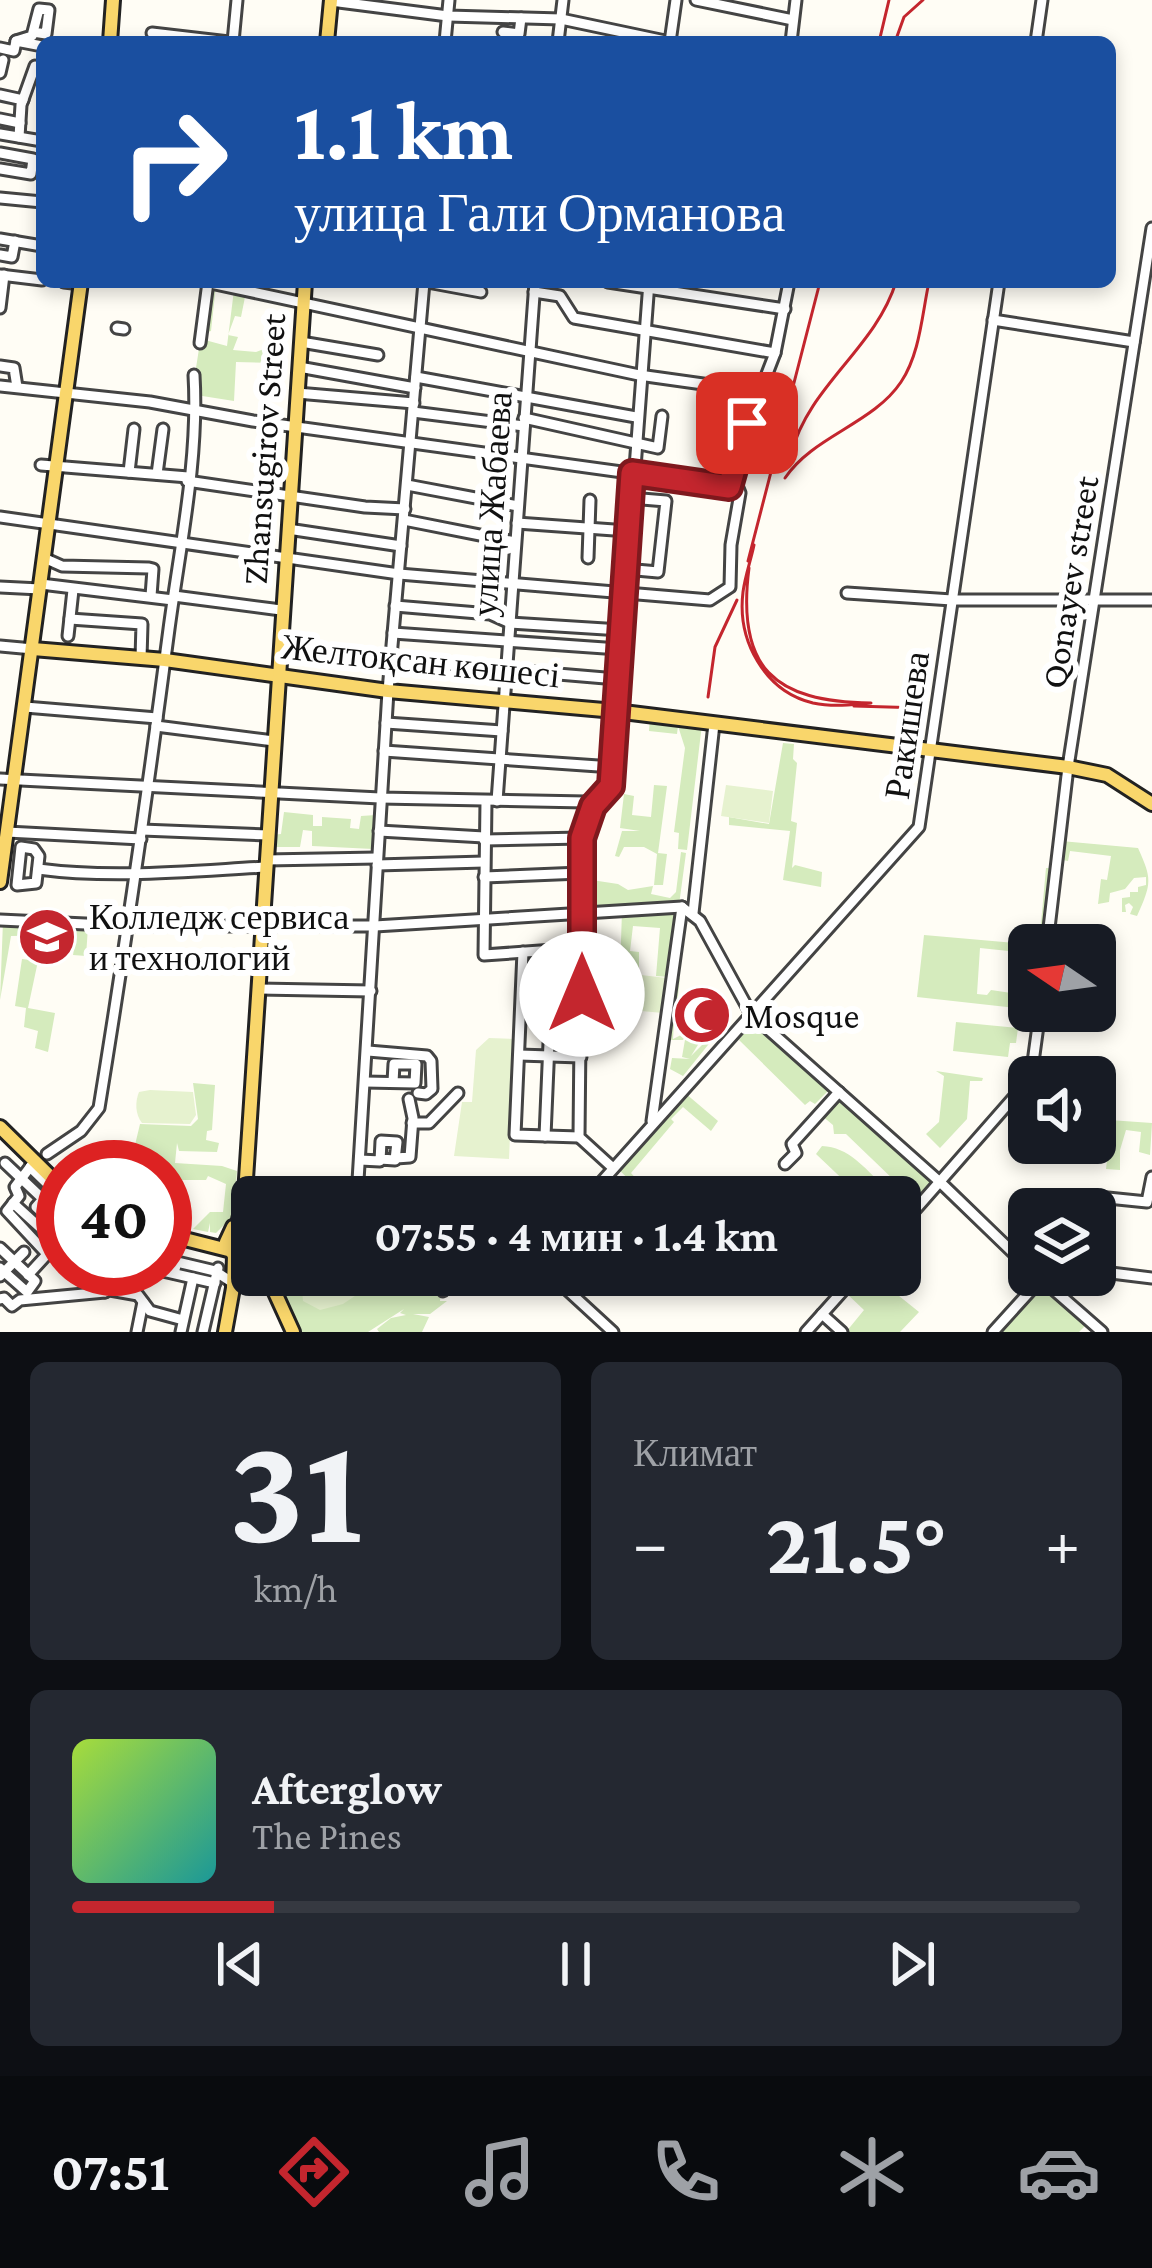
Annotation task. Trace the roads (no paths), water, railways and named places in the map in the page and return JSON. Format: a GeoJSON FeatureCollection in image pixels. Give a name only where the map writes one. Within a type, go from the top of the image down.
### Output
{"type":"FeatureCollection","features":[{"type":"Feature","properties":{"kind":"main road"},"geometry":{"type":"LineString","coordinates":[[110,36],[113,0]]}},
{"type":"Feature","properties":{"kind":"main road"},"geometry":{"type":"LineString","coordinates":[[328,36],[329,0]]}},
{"type":"Feature","properties":{"kind":"main road"},"geometry":{"type":"LineString","coordinates":[[1,876],[7,780],[25,707],[80,288]]}},
{"type":"Feature","properties":{"kind":"main road","name":"Zhansugirov Street"},"geometry":{"type":"LineString","coordinates":[[246,1176],[304,288]]}},
{"type":"Feature","properties":{"kind":"main road","name":"Желтоқсан көшесі"},"geometry":{"type":"LineString","coordinates":[[33,649],[68,642],[141,658],[388,692],[615,711],[1068,767],[1107,775],[1130,795],[1152,804]]}},
{"type":"Feature","properties":{"kind":"main road"},"geometry":{"type":"LineString","coordinates":[[2,1133],[36,1160]]}},
{"type":"Feature","properties":{"kind":"main road"},"geometry":{"type":"LineString","coordinates":[[192,1243],[231,1257]]}},
{"type":"Feature","properties":{"kind":"main road"},"geometry":{"type":"LineString","coordinates":[[225,1332],[231,1296]]}},
{"type":"Feature","properties":{"kind":"main road"},"geometry":{"type":"LineString","coordinates":[[268,1296],[293,1332]]}},
{"type":"Feature","properties":{"kind":"street"},"geometry":{"type":"LineString","coordinates":[[232,36],[237,0]]}},
{"type":"Feature","properties":{"kind":"street"},"geometry":{"type":"LineString","coordinates":[[329,0],[448,16],[561,20],[618,36]]}},
{"type":"Feature","properties":{"kind":"street"},"geometry":{"type":"LineString","coordinates":[[446,36],[449,0]]}},
{"type":"Feature","properties":{"kind":"street"},"geometry":{"type":"LineString","coordinates":[[559,36],[562,0]]}},
{"type":"Feature","properties":{"kind":"street"},"geometry":{"type":"LineString","coordinates":[[671,36],[676,0]]}},
{"type":"Feature","properties":{"kind":"street"},"geometry":{"type":"LineString","coordinates":[[696,0],[794,20]]}},
{"type":"Feature","properties":{"kind":"street"},"geometry":{"type":"LineString","coordinates":[[791,36],[796,0]]}},
{"type":"Feature","properties":{"kind":"street"},"geometry":{"type":"LineString","coordinates":[[1037,36],[1042,0]]}},
{"type":"Feature","properties":{"kind":"street"},"geometry":{"type":"LineString","coordinates":[[502,32],[519,34],[521,18]]}},
{"type":"Feature","properties":{"kind":"street"},"geometry":{"type":"LineString","coordinates":[[597,36],[599,27]]}},
{"type":"Feature","properties":{"kind":"street"},"geometry":{"type":"LineString","coordinates":[[16,40],[33,32]]}},
{"type":"Feature","properties":{"kind":"street"},"geometry":{"type":"LineString","coordinates":[[152,33],[178,36]]}},
{"type":"Feature","properties":{"kind":"street"},"geometry":{"type":"LineString","coordinates":[[16,40],[36,45]]}},
{"type":"Feature","properties":{"kind":"street"},"geometry":{"type":"LineString","coordinates":[[0,73],[1,54],[14,51],[16,40]]}},
{"type":"Feature","properties":{"kind":"street"},"geometry":{"type":"LineString","coordinates":[[0,169],[31,174],[33,159],[3,154],[20,123],[34,66]]}},
{"type":"Feature","properties":{"kind":"street"},"geometry":{"type":"LineString","coordinates":[[0,95],[36,105]]}},
{"type":"Feature","properties":{"kind":"street"},"geometry":{"type":"LineString","coordinates":[[0,119],[20,123]]}},
{"type":"Feature","properties":{"kind":"street"},"geometry":{"type":"LineString","coordinates":[[14,136],[23,157]]}},
{"type":"Feature","properties":{"kind":"street"},"geometry":{"type":"LineString","coordinates":[[0,198],[36,201]]}},
{"type":"Feature","properties":{"kind":"street","name":"Qonayev street"},"geometry":{"type":"LineString","coordinates":[[1049,924],[1068,767],[1152,228]]}},
{"type":"Feature","properties":{"kind":"street"},"geometry":{"type":"LineString","coordinates":[[0,239],[36,245]]}},
{"type":"Feature","properties":{"kind":"street"},"geometry":{"type":"LineString","coordinates":[[0,255],[12,257],[15,242]]}},
{"type":"Feature","properties":{"kind":"street"},"geometry":{"type":"LineString","coordinates":[[0,308],[2,275],[36,279]]}},
{"type":"Feature","properties":{"kind":"street"},"geometry":{"type":"LineString","coordinates":[[200,343],[206,288]]}},
{"type":"Feature","properties":{"kind":"street"},"geometry":{"type":"LineString","coordinates":[[234,288],[639,375],[759,392]]}},
{"type":"Feature","properties":{"kind":"street"},"geometry":{"type":"LineString","coordinates":[[359,1176],[380,798],[424,288]]}},
{"type":"Feature","properties":{"kind":"street"},"geometry":{"type":"LineString","coordinates":[[459,288],[481,292]]}},
{"type":"Feature","properties":{"kind":"street","name":"улица Жабаева"},"geometry":{"type":"LineString","coordinates":[[523,952],[484,955],[484,838],[500,762],[535,288]]}},
{"type":"Feature","properties":{"kind":"street"},"geometry":{"type":"LineString","coordinates":[[538,288],[560,296],[574,318],[775,353]]}},
{"type":"Feature","properties":{"kind":"street"},"geometry":{"type":"LineString","coordinates":[[579,1137],[582,838],[593,806],[611,786],[648,288]]}},
{"type":"Feature","properties":{"kind":"street"},"geometry":{"type":"LineString","coordinates":[[665,288],[784,309]]}},
{"type":"Feature","properties":{"kind":"street"},"geometry":{"type":"LineString","coordinates":[[0,517],[399,574],[710,600],[730,587],[736,454],[775,353],[788,288]]}},
{"type":"Feature","properties":{"kind":"street","name":"Ракишева"},"geometry":{"type":"LineString","coordinates":[[606,1176],[917,832],[998,288]]}},
{"type":"Feature","properties":{"kind":"street"},"geometry":{"type":"LineString","coordinates":[[993,320],[1134,342]]}},
{"type":"Feature","properties":{"kind":"street"},"geometry":{"type":"LineString","coordinates":[[301,341],[378,355]]}},
{"type":"Feature","properties":{"kind":"street"},"geometry":{"type":"LineString","coordinates":[[0,366],[14,368],[17,387]]}},
{"type":"Feature","properties":{"kind":"street"},"geometry":{"type":"LineString","coordinates":[[299,367],[526,396],[636,417]]}},
{"type":"Feature","properties":{"kind":"street"},"geometry":{"type":"LineString","coordinates":[[68,1140],[99,1108],[174,598],[196,411],[194,375]]}},
{"type":"Feature","properties":{"kind":"street"},"geometry":{"type":"LineString","coordinates":[[0,386],[734,487]]}},
{"type":"Feature","properties":{"kind":"street"},"geometry":{"type":"LineString","coordinates":[[297,393],[524,422],[658,448],[662,416]]}},
{"type":"Feature","properties":{"kind":"street"},"geometry":{"type":"LineString","coordinates":[[129,472],[134,429]]}},
{"type":"Feature","properties":{"kind":"street"},"geometry":{"type":"LineString","coordinates":[[157,474],[163,429]]}},
{"type":"Feature","properties":{"kind":"street"},"geometry":{"type":"LineString","coordinates":[[41,464],[157,474],[289,495],[404,515],[515,542]]}},
{"type":"Feature","properties":{"kind":"street"},"geometry":{"type":"LineString","coordinates":[[407,485],[518,506]]}},
{"type":"Feature","properties":{"kind":"street"},"geometry":{"type":"LineString","coordinates":[[625,569],[658,572],[666,501],[630,498]]}},
{"type":"Feature","properties":{"kind":"street"},"geometry":{"type":"LineString","coordinates":[[588,558],[590,500]]}},
{"type":"Feature","properties":{"kind":"street"},"geometry":{"type":"LineString","coordinates":[[517,523],[628,531]]}},
{"type":"Feature","properties":{"kind":"street"},"geometry":{"type":"LineString","coordinates":[[287,529],[401,546]]}},
{"type":"Feature","properties":{"kind":"street"},"geometry":{"type":"LineString","coordinates":[[44,558],[62,566],[152,569],[151,596]]}},
{"type":"Feature","properties":{"kind":"street"},"geometry":{"type":"LineString","coordinates":[[0,587],[40,586],[281,610]]}},
{"type":"Feature","properties":{"kind":"street"},"geometry":{"type":"LineString","coordinates":[[68,642],[74,590]]}},
{"type":"Feature","properties":{"kind":"street"},"geometry":{"type":"LineString","coordinates":[[847,593],[952,600],[1152,601]]}},
{"type":"Feature","properties":{"kind":"street"},"geometry":{"type":"LineString","coordinates":[[395,606],[490,614],[510,623],[621,630]]}},
{"type":"Feature","properties":{"kind":"street"},"geometry":{"type":"LineString","coordinates":[[70,619],[142,624],[141,658]]}},
{"type":"Feature","properties":{"kind":"street"},"geometry":{"type":"LineString","coordinates":[[393,633],[619,649]]}},
{"type":"Feature","properties":{"kind":"street"},"geometry":{"type":"LineString","coordinates":[[0,646],[33,649]]}},
{"type":"Feature","properties":{"kind":"street"},"geometry":{"type":"LineString","coordinates":[[391,660],[617,679]]}},
{"type":"Feature","properties":{"kind":"street"},"geometry":{"type":"LineString","coordinates":[[25,707],[274,741]]}},
{"type":"Feature","properties":{"kind":"street"},"geometry":{"type":"LineString","coordinates":[[386,723],[502,731]]}},
{"type":"Feature","properties":{"kind":"street"},"geometry":{"type":"LineString","coordinates":[[693,913],[713,724]]}},
{"type":"Feature","properties":{"kind":"street"},"geometry":{"type":"LineString","coordinates":[[384,751],[613,767]]}},
{"type":"Feature","properties":{"kind":"street"},"geometry":{"type":"LineString","coordinates":[[7,780],[380,798],[586,802],[593,806]]}},
{"type":"Feature","properties":{"kind":"street"},"geometry":{"type":"LineString","coordinates":[[379,831],[582,838]]}},
{"type":"Feature","properties":{"kind":"street"},"geometry":{"type":"LineString","coordinates":[[7,832],[268,835]]}},
{"type":"Feature","properties":{"kind":"street"},"geometry":{"type":"LineString","coordinates":[[21,848],[34,849],[39,856],[36,884],[17,885],[19,872],[21,848]]}},
{"type":"Feature","properties":{"kind":"street"},"geometry":{"type":"LineString","coordinates":[[38,869],[136,873],[266,864],[484,862]]}},
{"type":"Feature","properties":{"kind":"street"},"geometry":{"type":"LineString","coordinates":[[1,876],[19,872]]}},
{"type":"Feature","properties":{"kind":"street"},"geometry":{"type":"LineString","coordinates":[[484,877],[581,873]]}},
{"type":"Feature","properties":{"kind":"street"},"geometry":{"type":"LineString","coordinates":[[652,1125],[682,907]]}},
{"type":"Feature","properties":{"kind":"street"},"geometry":{"type":"LineString","coordinates":[[0,920],[128,926],[375,926],[682,907],[693,913],[751,1014],[1008,1246]]}},
{"type":"Feature","properties":{"kind":"street"},"geometry":{"type":"LineString","coordinates":[[582,948],[523,952],[515,1135],[579,1137],[613,1168]]}},
{"type":"Feature","properties":{"kind":"street"},"geometry":{"type":"LineString","coordinates":[[545,1136],[553,950]]}},
{"type":"Feature","properties":{"kind":"street"},"geometry":{"type":"LineString","coordinates":[[259,989],[371,991]]}},
{"type":"Feature","properties":{"kind":"street"},"geometry":{"type":"LineString","coordinates":[[521,1010],[582,1011]]}},
{"type":"Feature","properties":{"kind":"street"},"geometry":{"type":"LineString","coordinates":[[360,1160],[410,1157],[410,1097],[428,1094],[433,1084],[430,1061],[421,1053],[368,1051]]}},
{"type":"Feature","properties":{"kind":"street"},"geometry":{"type":"LineString","coordinates":[[365,1082],[415,1082],[416,1064],[394,1064],[388,1052]]}},
{"type":"Feature","properties":{"kind":"street"},"geometry":{"type":"LineString","coordinates":[[519,1055],[581,1057]]}},
{"type":"Feature","properties":{"kind":"street"},"geometry":{"type":"LineString","coordinates":[[393,1082],[394,1064]]}},
{"type":"Feature","properties":{"kind":"street"},"geometry":{"type":"LineString","coordinates":[[785,1164],[796,1153],[792,1144],[839,1092]]}},
{"type":"Feature","properties":{"kind":"street"},"geometry":{"type":"LineString","coordinates":[[412,1123],[429,1123],[458,1093]]}},
{"type":"Feature","properties":{"kind":"street"},"geometry":{"type":"LineString","coordinates":[[921,1203],[1008,1104]]}},
{"type":"Feature","properties":{"kind":"street"},"geometry":{"type":"LineString","coordinates":[[387,1176],[388,1159]]}},
{"type":"Feature","properties":{"kind":"street"},"geometry":{"type":"LineString","coordinates":[[2,1162],[36,1192]]}},
{"type":"Feature","properties":{"kind":"street"},"geometry":{"type":"LineString","coordinates":[[36,1162],[15,1186],[19,1196],[7,1212],[36,1227]]}},
{"type":"Feature","properties":{"kind":"street"},"geometry":{"type":"LineString","coordinates":[[1116,1199],[1147,1202],[1152,1177]]}},
{"type":"Feature","properties":{"kind":"street"},"geometry":{"type":"LineString","coordinates":[[0,1248],[35,1282],[13,1306],[0,1299]]}},
{"type":"Feature","properties":{"kind":"street"},"geometry":{"type":"LineString","coordinates":[[231,1254],[224,1251],[231,1273]]}},
{"type":"Feature","properties":{"kind":"street"},"geometry":{"type":"LineString","coordinates":[[24,1252],[1,1272],[24,1296]]}},
{"type":"Feature","properties":{"kind":"street"},"geometry":{"type":"LineString","coordinates":[[28,1275],[36,1266]]}},
{"type":"Feature","properties":{"kind":"street"},"geometry":{"type":"LineString","coordinates":[[192,1266],[231,1281]]}},
{"type":"Feature","properties":{"kind":"street"},"geometry":{"type":"LineString","coordinates":[[139,1296],[150,1311],[182,1326],[193,1278],[217,1274]]}},
{"type":"Feature","properties":{"kind":"street"},"geometry":{"type":"LineString","coordinates":[[217,1274],[204,1330],[225,1332]]}},
{"type":"Feature","properties":{"kind":"street"},"geometry":{"type":"LineString","coordinates":[[1116,1274],[1152,1278]]}},
{"type":"Feature","properties":{"kind":"street"},"geometry":{"type":"LineString","coordinates":[[24,1296],[36,1295]]}},
{"type":"Feature","properties":{"kind":"street"},"geometry":{"type":"LineString","coordinates":[[574,1296],[613,1332]]}},
{"type":"Feature","properties":{"kind":"street"},"geometry":{"type":"LineString","coordinates":[[806,1332],[838,1296]]}},
{"type":"Feature","properties":{"kind":"street"},"geometry":{"type":"LineString","coordinates":[[993,1332],[1024,1296]]}},
{"type":"Feature","properties":{"kind":"street"},"geometry":{"type":"LineString","coordinates":[[1062,1296],[1102,1332]]}},
{"type":"Feature","properties":{"kind":"street"},"geometry":{"type":"LineString","coordinates":[[137,1332],[142,1302]]}},
{"type":"Feature","properties":{"kind":"street"},"geometry":{"type":"LineString","coordinates":[[822,1314],[842,1332]]}},
{"type":"Feature","properties":{"kind":"street"},"geometry":{"type":"LineString","coordinates":[[160,1332],[164,1316]]}},
{"type":"Feature","properties":{"kind":"street"},"geometry":{"type":"LineString","coordinates":[[1081,1332],[1090,1322]]}},
{"type":"Feature","properties":{"kind":"railway"},"geometry":{"type":"LineString","coordinates":[[880,36],[889,0]]}},
{"type":"Feature","properties":{"kind":"railway"},"geometry":{"type":"LineString","coordinates":[[897,36],[904,17],[923,0]]}},
{"type":"Feature","properties":{"kind":"railway"},"geometry":{"type":"LineString","coordinates":[[748,561],[818,288]]}},
{"type":"Feature","properties":{"kind":"railway"},"geometry":{"type":"LineString","coordinates":[[791,454],[812,407],[873,327],[894,288]]}},
{"type":"Feature","properties":{"kind":"railway"},"geometry":{"type":"LineString","coordinates":[[785,478],[811,451],[875,409],[901,382],[916,346],[928,288]]}},
{"type":"Feature","properties":{"kind":"railway"},"geometry":{"type":"LineString","coordinates":[[749,568],[749,631],[769,673],[809,696],[871,703],[835,705],[796,697],[781,687],[757,661],[742,610],[744,586],[754,545]]}},
{"type":"Feature","properties":{"kind":"railway"},"geometry":{"type":"LineString","coordinates":[[708,697],[715,647],[737,600]]}},
{"type":"Feature","properties":{"kind":"railway"},"geometry":{"type":"LineString","coordinates":[[854,706],[922,708]]}},
{"type":"Feature","properties":{"kind":"place","name":"Колледж сервиса и технологий"},"geometry":{"type":"Point","coordinates":[47,937]}},
{"type":"Feature","properties":{"kind":"place","name":"Mosque"},"geometry":{"type":"Point","coordinates":[702,1015]}}]}
